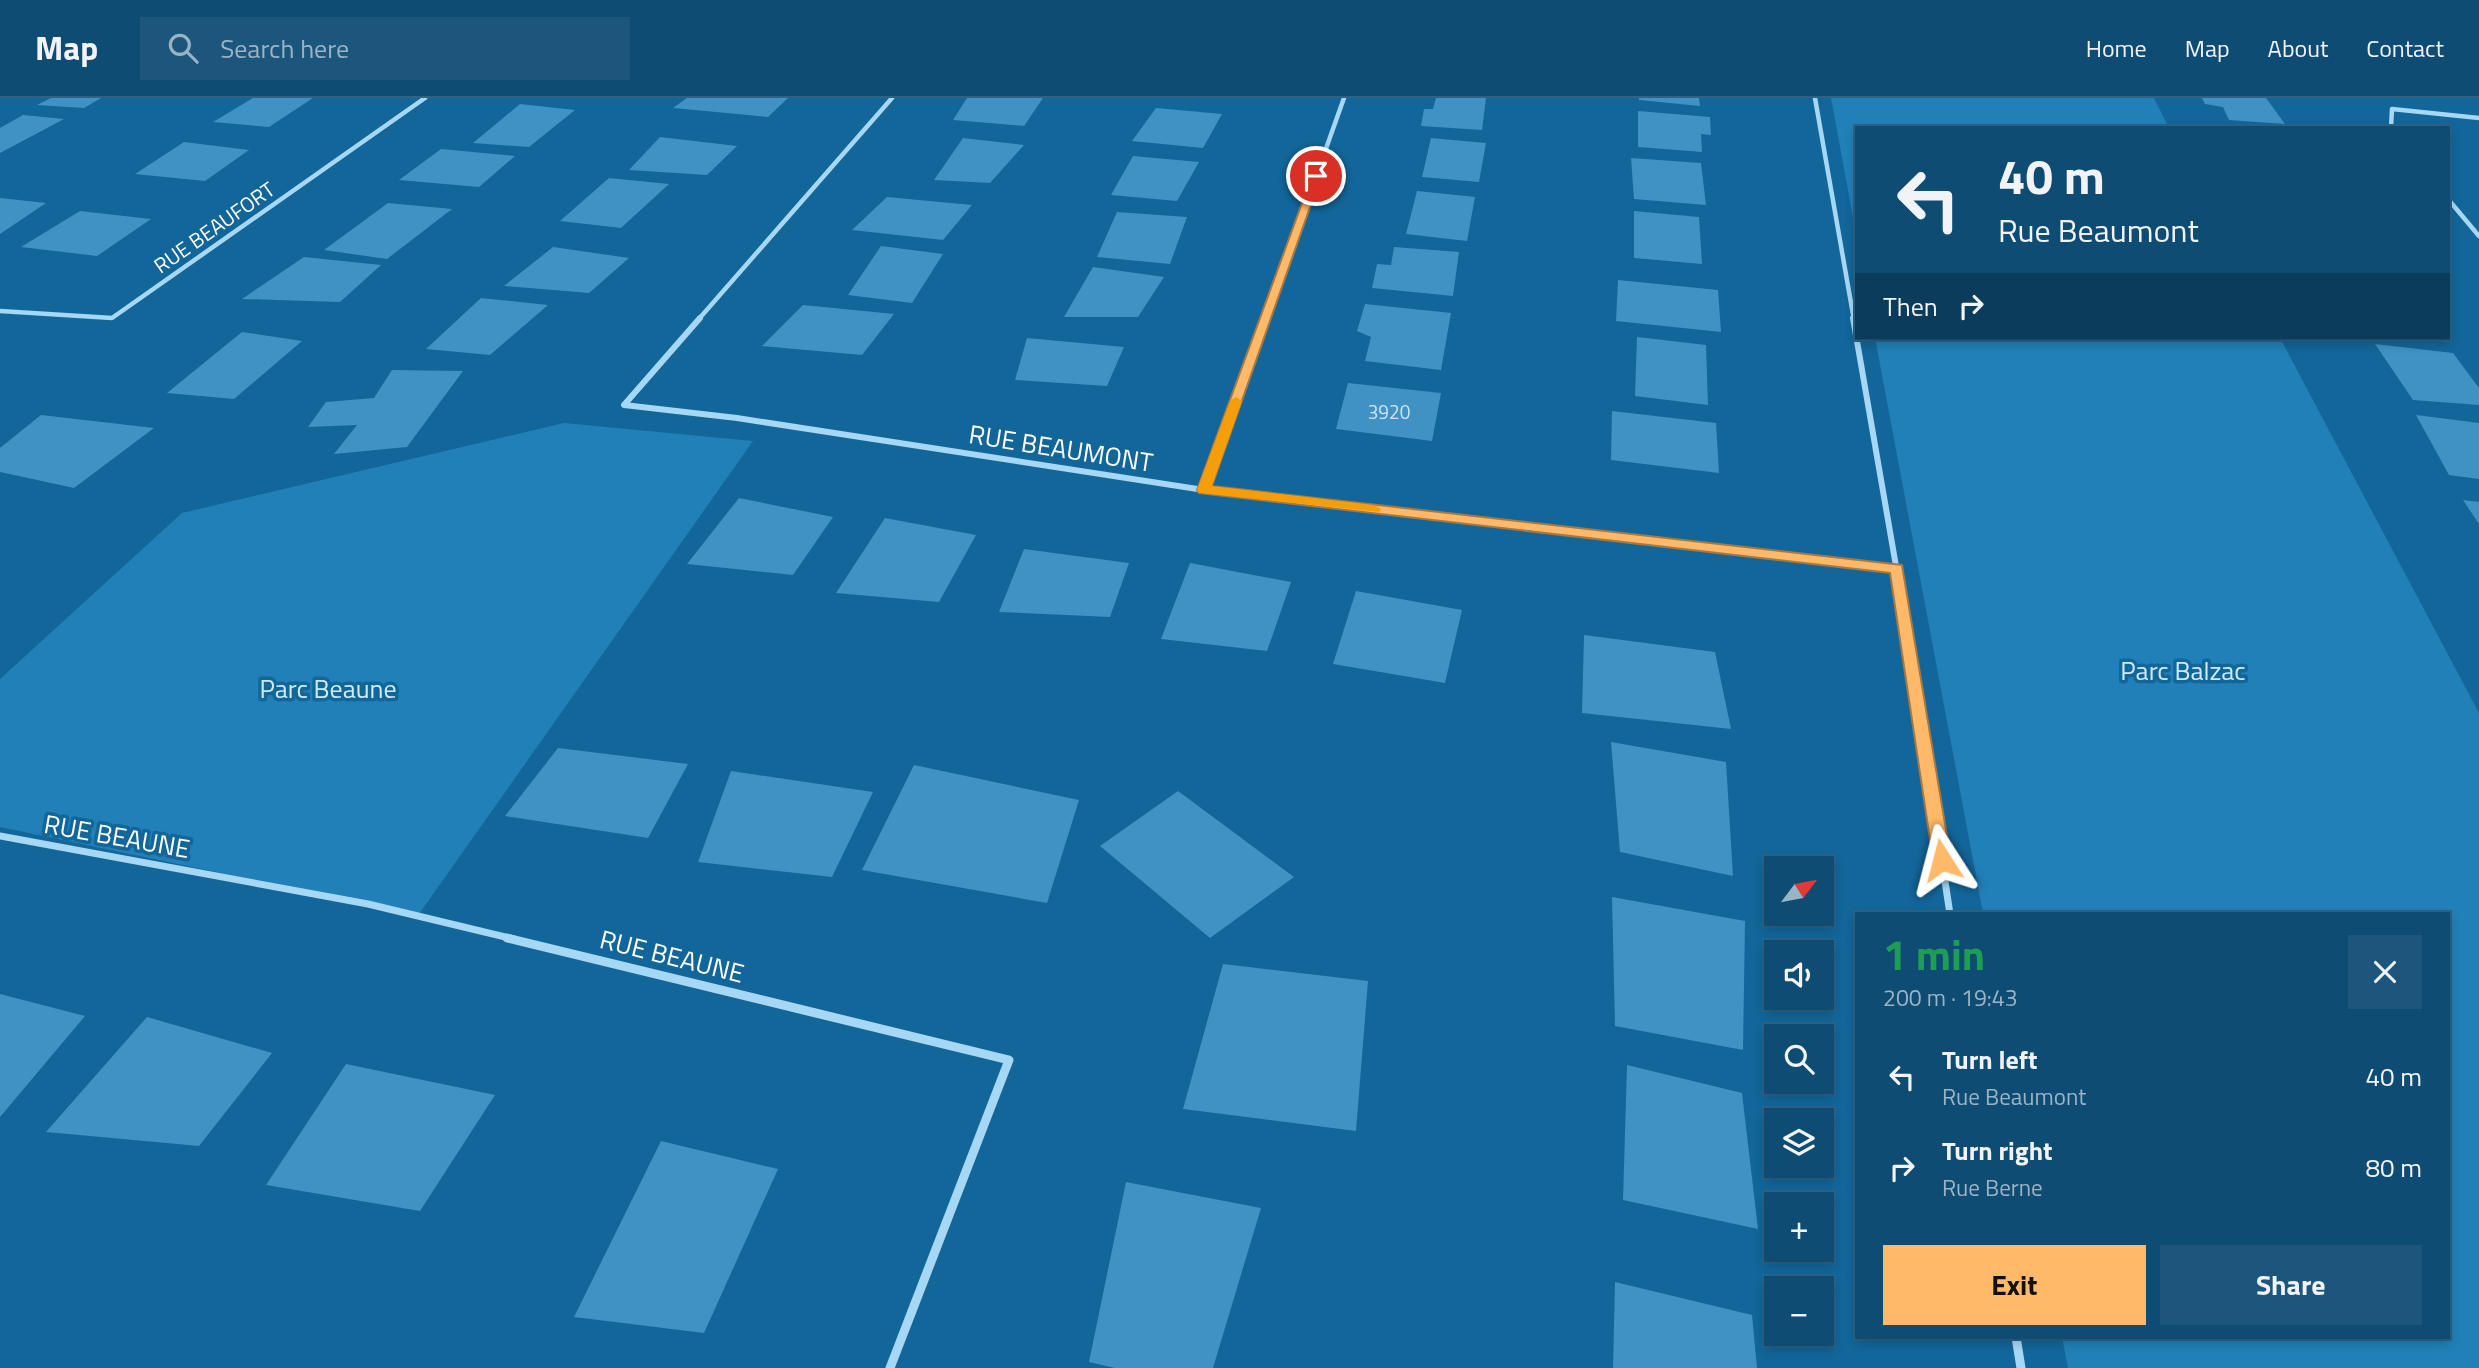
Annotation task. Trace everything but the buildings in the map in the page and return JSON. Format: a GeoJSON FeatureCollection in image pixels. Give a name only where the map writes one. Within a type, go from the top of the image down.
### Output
{"type":"FeatureCollection","features":[{"type":"Feature","properties":{"kind":"street","name":"RUE BEAUFORT"},"geometry":{"type":"LineString","coordinates":[[0,312],[112,318],[425,98]]}},
{"type":"Feature","properties":{"kind":"street","name":"RUE BEAUMONT"},"geometry":{"type":"LineString","coordinates":[[892,98],[624,405],[737,418],[1204,490],[1897,569]]}},
{"type":"Feature","properties":{"kind":"street"},"geometry":{"type":"LineString","coordinates":[[1204,490],[1344,98]]}},
{"type":"Feature","properties":{"kind":"street"},"geometry":{"type":"LineString","coordinates":[[1815,98],[1855,328]]}},
{"type":"Feature","properties":{"kind":"street"},"geometry":{"type":"LineString","coordinates":[[2391,126],[2392,109],[2479,118]]}},
{"type":"Feature","properties":{"kind":"street"},"geometry":{"type":"LineString","coordinates":[[2450,201],[2479,236]]}},
{"type":"Feature","properties":{"kind":"street"},"geometry":{"type":"LineString","coordinates":[[1857,340],[1897,569],[1950,912]]}},
{"type":"Feature","properties":{"kind":"street","name":"RUE BEAUNE"},"geometry":{"type":"LineString","coordinates":[[0,836],[368,904],[1009,1060],[890,1368]]}},
{"type":"Feature","properties":{"kind":"street"},"geometry":{"type":"LineString","coordinates":[[2016,1339],[2021,1368]]}},
{"type":"Feature","properties":{"kind":"green space"},"geometry":{"type":"Polygon","coordinates":[[[1831,98],[2154,98],[2168,126],[1855,126],[1855,228],[1831,98]]]}},
{"type":"Feature","properties":{"kind":"green space","name":"Parc Balzac"},"geometry":{"type":"Polygon","coordinates":[[[1875,340],[2281,340],[2479,713],[2479,1368],[2068,1368],[2062,1339],[2450,1339],[2450,912],[1983,912],[1875,340]]]}},
{"type":"Feature","properties":{"kind":"green space","name":"Parc Beaune"},"geometry":{"type":"Polygon","coordinates":[[[564,423],[753,441],[419,914],[0,827],[0,679],[182,513],[564,423]]]}},
{"type":"Feature","properties":{"kind":"slow traffic"},"geometry":{"type":"LineString","coordinates":[[1236,401],[1204,490],[1374,509]]}},
{"type":"Feature","properties":{"kind":"route"},"geometry":{"type":"LineString","coordinates":[[1316,176],[1204,490],[1897,569],[1942,860]]}}]}
